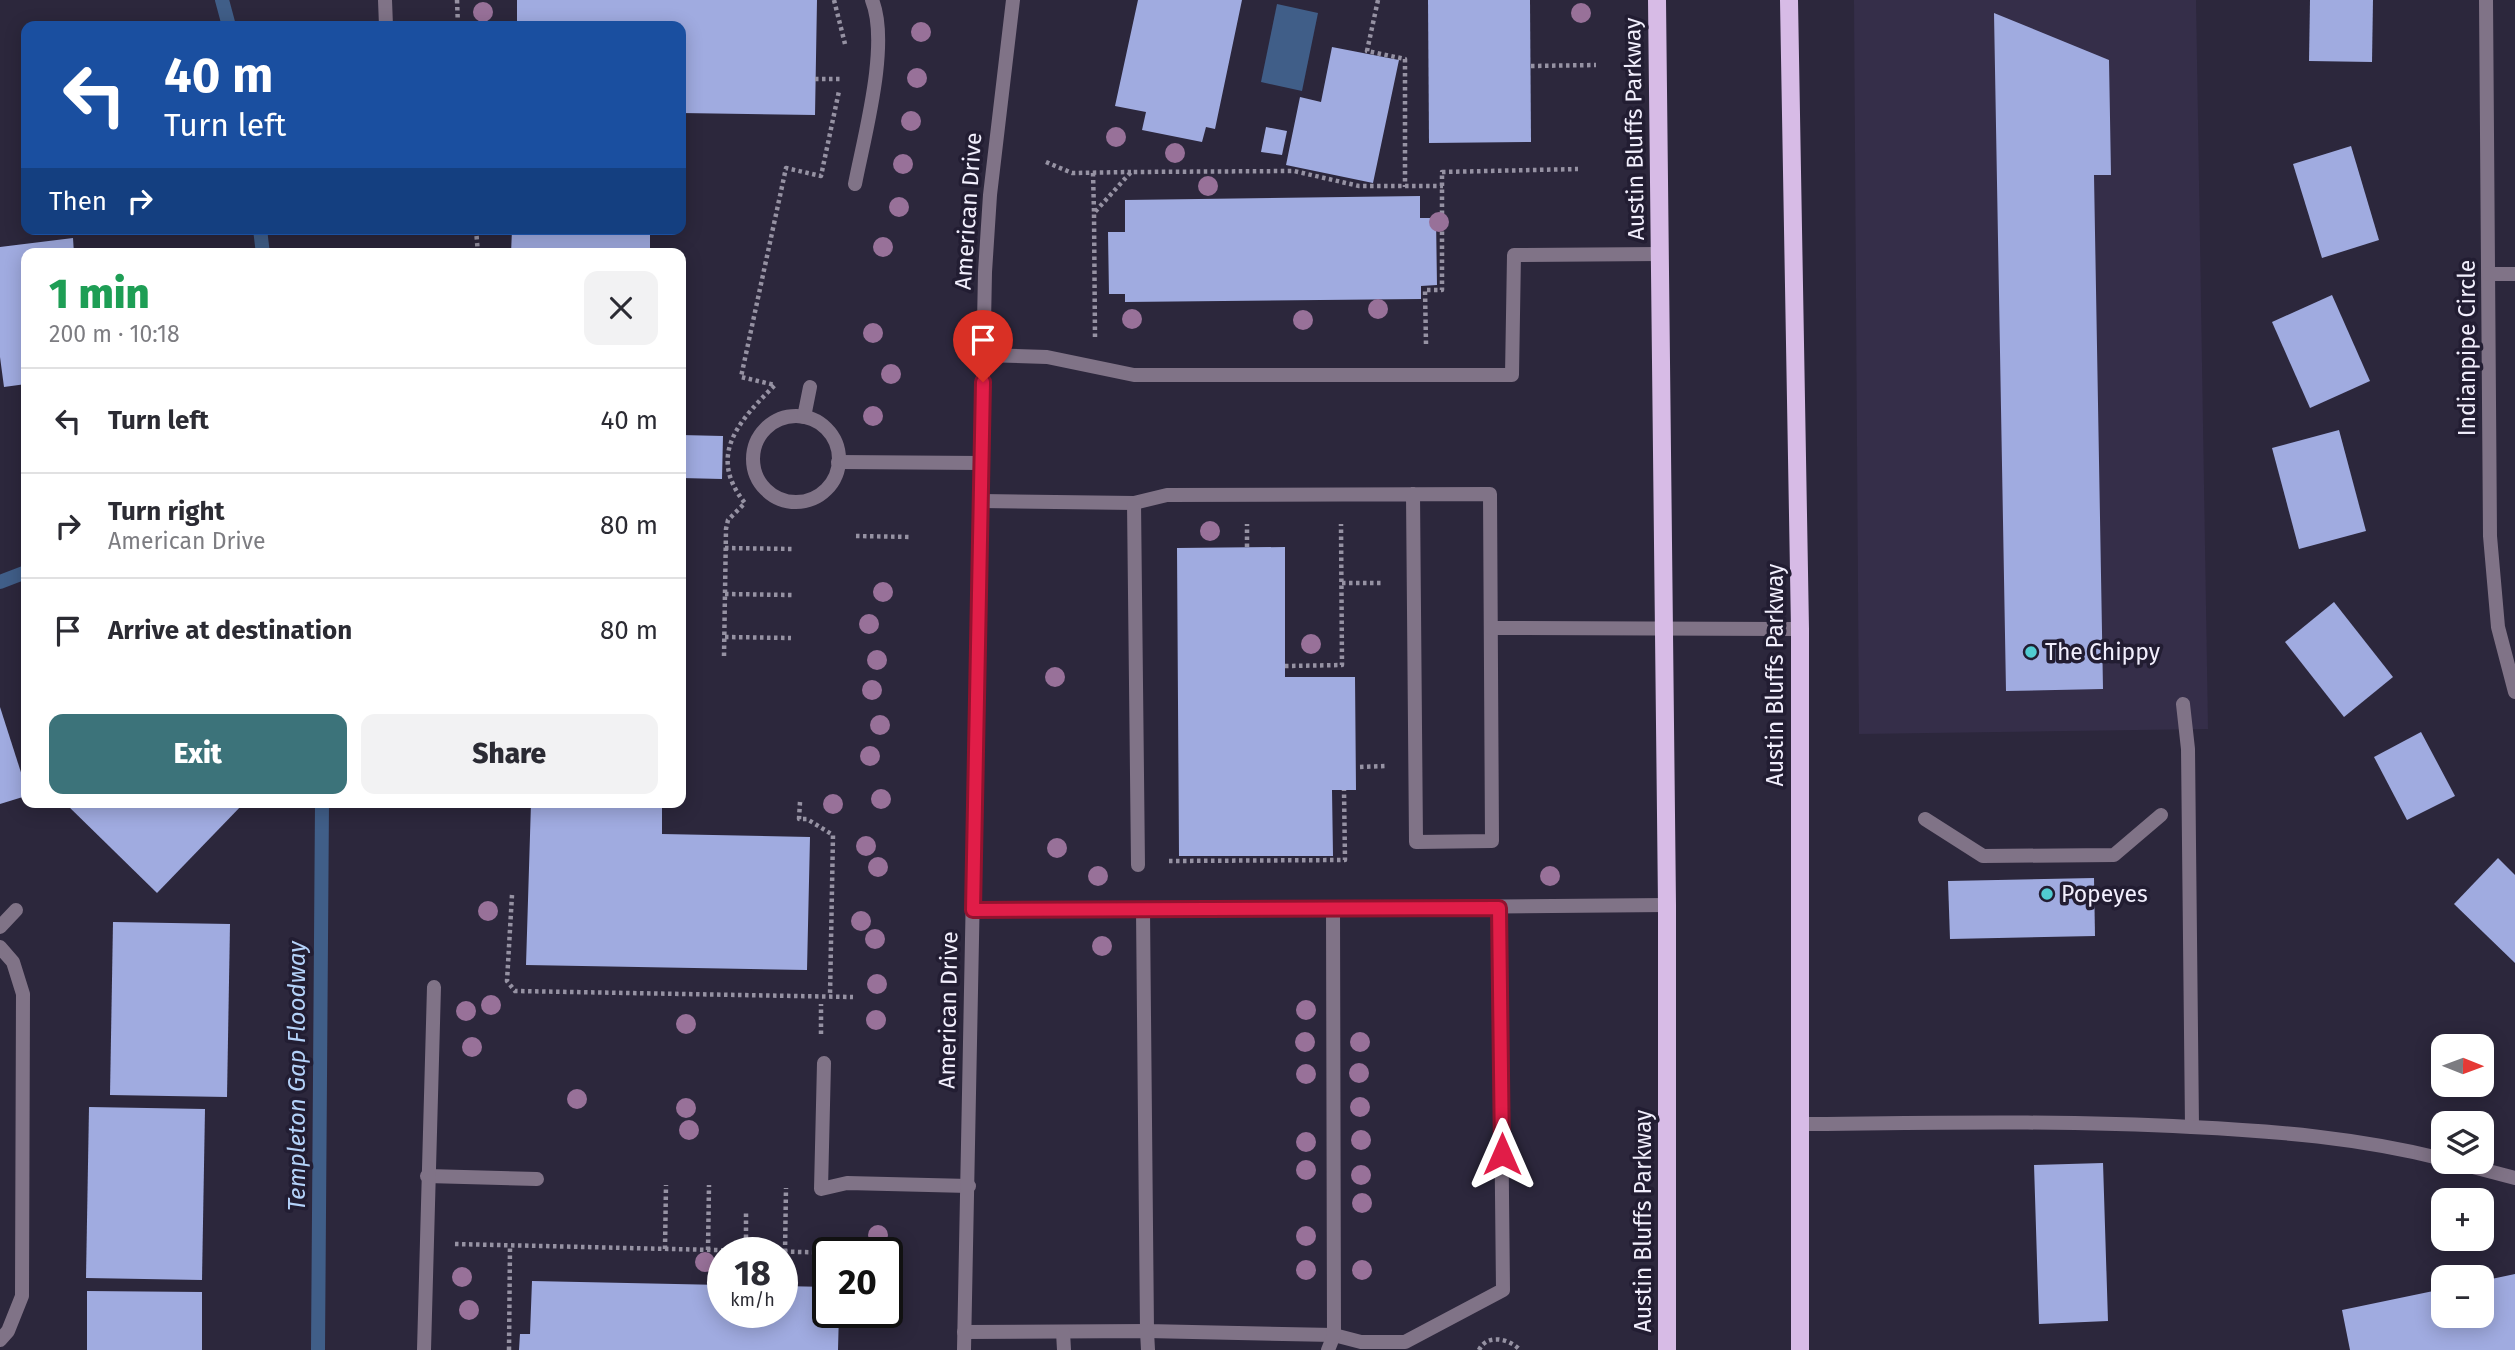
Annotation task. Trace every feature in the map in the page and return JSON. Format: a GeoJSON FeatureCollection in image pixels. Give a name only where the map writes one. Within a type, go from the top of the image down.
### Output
{"type":"FeatureCollection","features":[{"type":"Feature","properties":{"kind":"main road","name":"Austin Bluffs Parkway"},"geometry":{"type":"LineString","coordinates":[[1657,0],[1667,905],[1667,1350]]}},
{"type":"Feature","properties":{"kind":"main road","name":"Austin Bluffs Parkway"},"geometry":{"type":"LineString","coordinates":[[1789,0],[1800,629],[1800,1350]]}},
{"type":"Feature","properties":{"kind":"street"},"geometry":{"type":"LineString","coordinates":[[385,0],[386,21]]}},
{"type":"Feature","properties":{"kind":"street"},"geometry":{"type":"LineString","coordinates":[[855,184],[877,46],[872,0]]}},
{"type":"Feature","properties":{"kind":"street","name":"American Drive"},"geometry":{"type":"LineString","coordinates":[[964,1350],[983,355],[990,195],[1013,0]]}},
{"type":"Feature","properties":{"kind":"street","name":"Indianpipe Circle"},"geometry":{"type":"LineString","coordinates":[[2486,0],[2490,536],[2498,626],[2515,692]]}},
{"type":"Feature","properties":{"kind":"street"},"geometry":{"type":"LineString","coordinates":[[983,355],[1047,356],[1134,375],[1512,375],[1514,256],[1660,254]]}},
{"type":"Feature","properties":{"kind":"street"},"geometry":{"type":"LineString","coordinates":[[2489,274],[2515,274]]}},
{"type":"Feature","properties":{"kind":"street"},"geometry":{"type":"LineString","coordinates":[[804,417],[810,387]]}},
{"type":"Feature","properties":{"kind":"street"},"geometry":{"type":"LineString","coordinates":[[804,417],[826,428],[833,438],[838,462],[829,486],[807,500],[794,502],[780,499],[768,492],[759,481],[754,468],[757,440],[777,420],[804,417]]}},
{"type":"Feature","properties":{"kind":"street"},"geometry":{"type":"LineString","coordinates":[[838,462],[981,463]]}},
{"type":"Feature","properties":{"kind":"street"},"geometry":{"type":"LineString","coordinates":[[981,501],[1134,503],[1167,495],[1413,494],[1490,494],[1492,842],[1416,842],[1413,494]]}},
{"type":"Feature","properties":{"kind":"street"},"geometry":{"type":"LineString","coordinates":[[1134,503],[1139,865]]}},
{"type":"Feature","properties":{"kind":"street"},"geometry":{"type":"LineString","coordinates":[[1491,628],[1800,629]]}},
{"type":"Feature","properties":{"kind":"street"},"geometry":{"type":"LineString","coordinates":[[2183,704],[2188,749],[2192,1127]]}},
{"type":"Feature","properties":{"kind":"street"},"geometry":{"type":"LineString","coordinates":[[1925,819],[1983,856],[2114,855],[2161,815]]}},
{"type":"Feature","properties":{"kind":"street"},"geometry":{"type":"LineString","coordinates":[[973,910],[1667,905]]}},
{"type":"Feature","properties":{"kind":"street"},"geometry":{"type":"LineString","coordinates":[[1328,1350],[1334,1335],[1333,908]]}},
{"type":"Feature","properties":{"kind":"street"},"geometry":{"type":"LineString","coordinates":[[964,1332],[1147,1331],[1334,1335],[1362,1342],[1405,1342],[1503,1290],[1499,908]]}},
{"type":"Feature","properties":{"kind":"street"},"geometry":{"type":"LineString","coordinates":[[0,927],[16,910]]}},
{"type":"Feature","properties":{"kind":"street"},"geometry":{"type":"LineString","coordinates":[[1143,910],[1148,1350]]}},
{"type":"Feature","properties":{"kind":"street"},"geometry":{"type":"LineString","coordinates":[[0,947],[13,962],[23,994],[22,1296],[8,1331],[0,1340]]}},
{"type":"Feature","properties":{"kind":"street"},"geometry":{"type":"LineString","coordinates":[[424,1350],[434,987]]}},
{"type":"Feature","properties":{"kind":"street"},"geometry":{"type":"LineString","coordinates":[[824,1063],[821,1189],[847,1183],[968,1186]]}},
{"type":"Feature","properties":{"kind":"street"},"geometry":{"type":"LineString","coordinates":[[1799,1124],[1968,1121],[2257,1129],[2387,1145],[2431,1156]]}},
{"type":"Feature","properties":{"kind":"street"},"geometry":{"type":"LineString","coordinates":[[2494,1172],[2515,1178]]}},
{"type":"Feature","properties":{"kind":"street"},"geometry":{"type":"LineString","coordinates":[[427,1176],[537,1179]]}},
{"type":"Feature","properties":{"kind":"street"},"geometry":{"type":"LineString","coordinates":[[1063,1332],[1063,1350]]}},
{"type":"Feature","properties":{"kind":"path"},"geometry":{"type":"LineString","coordinates":[[457,0],[458,21]]}},
{"type":"Feature","properties":{"kind":"path"},"geometry":{"type":"LineString","coordinates":[[834,0],[845,47]]}},
{"type":"Feature","properties":{"kind":"path"},"geometry":{"type":"LineString","coordinates":[[1378,0],[1367,51],[1405,59],[1405,187]]}},
{"type":"Feature","properties":{"kind":"path"},"geometry":{"type":"LineString","coordinates":[[1531,66],[1596,65]]}},
{"type":"Feature","properties":{"kind":"path"},"geometry":{"type":"LineString","coordinates":[[724,656],[725,548],[728,520],[746,503],[732,480],[728,464],[731,438],[747,413],[775,385],[741,377],[786,168],[821,176],[843,77],[815,79]]}},
{"type":"Feature","properties":{"kind":"path"},"geometry":{"type":"LineString","coordinates":[[1046,162],[1072,173],[1294,171],[1359,186],[1443,186]]}},
{"type":"Feature","properties":{"kind":"path"},"geometry":{"type":"LineString","coordinates":[[1426,375],[1425,290],[1442,290],[1442,172],[1577,169]]}},
{"type":"Feature","properties":{"kind":"path"},"geometry":{"type":"LineString","coordinates":[[1094,213],[1131,172]]}},
{"type":"Feature","properties":{"kind":"path"},"geometry":{"type":"LineString","coordinates":[[1093,173],[1095,313]]}},
{"type":"Feature","properties":{"kind":"path"},"geometry":{"type":"LineString","coordinates":[[1286,666],[1342,664],[1341,523]]}},
{"type":"Feature","properties":{"kind":"path"},"geometry":{"type":"LineString","coordinates":[[856,536],[912,537]]}},
{"type":"Feature","properties":{"kind":"path"},"geometry":{"type":"LineString","coordinates":[[725,548],[793,549]]}},
{"type":"Feature","properties":{"kind":"path"},"geometry":{"type":"LineString","coordinates":[[1342,583],[1414,582]]}},
{"type":"Feature","properties":{"kind":"path"},"geometry":{"type":"LineString","coordinates":[[725,594],[792,595]]}},
{"type":"Feature","properties":{"kind":"path"},"geometry":{"type":"LineString","coordinates":[[724,637],[791,638]]}},
{"type":"Feature","properties":{"kind":"path"},"geometry":{"type":"LineString","coordinates":[[1169,861],[1345,860],[1344,790]]}},
{"type":"Feature","properties":{"kind":"path"},"geometry":{"type":"LineString","coordinates":[[800,802],[799,819],[807,819],[833,835],[830,996]]}},
{"type":"Feature","properties":{"kind":"path"},"geometry":{"type":"LineString","coordinates":[[512,895],[507,981],[515,991],[853,997]]}},
{"type":"Feature","properties":{"kind":"path"},"geometry":{"type":"LineString","coordinates":[[665,1249],[666,1185]]}},
{"type":"Feature","properties":{"kind":"path"},"geometry":{"type":"LineString","coordinates":[[708,1237],[709,1185]]}},
{"type":"Feature","properties":{"kind":"path"},"geometry":{"type":"LineString","coordinates":[[785,1237],[786,1188]]}},
{"type":"Feature","properties":{"kind":"path"},"geometry":{"type":"LineString","coordinates":[[746,1213],[746,1237]]}},
{"type":"Feature","properties":{"kind":"path"},"geometry":{"type":"LineString","coordinates":[[451,1244],[707,1250]]}},
{"type":"Feature","properties":{"kind":"path"},"geometry":{"type":"LineString","coordinates":[[509,1350],[510,1246]]}},
{"type":"Feature","properties":{"kind":"path"},"geometry":{"type":"LineString","coordinates":[[1479,1350],[1488,1341],[1499,1339],[1510,1342],[1520,1350]]}},
{"type":"Feature","properties":{"kind":"shaded area"},"geometry":{"type":"Polygon","coordinates":[[[1854,0],[2196,0],[2208,729],[1859,734],[1854,0]]]}},
{"type":"Feature","properties":{"kind":"water"},"geometry":{"type":"Polygon","coordinates":[[[1277,4],[1318,13],[1302,91],[1261,82],[1277,4]]]}},
{"type":"Feature","properties":{"kind":"building"},"geometry":{"type":"Polygon","coordinates":[[[517,0],[817,0],[815,115],[686,113],[686,21],[517,21],[517,0]]]}},
{"type":"Feature","properties":{"kind":"building"},"geometry":{"type":"Polygon","coordinates":[[[1138,0],[1242,0],[1215,129],[1206,127],[1202,142],[1142,130],[1146,112],[1115,106],[1138,0]]]}},
{"type":"Feature","properties":{"kind":"building"},"geometry":{"type":"Polygon","coordinates":[[[1428,0],[1530,0],[1531,142],[1429,143],[1428,0]]]}},
{"type":"Feature","properties":{"kind":"building"},"geometry":{"type":"Polygon","coordinates":[[[2310,0],[2373,0],[2372,62],[2309,61],[2310,0]]]}},
{"type":"Feature","properties":{"kind":"building"},"geometry":{"type":"Polygon","coordinates":[[[1994,13],[2109,60],[2111,175],[2094,175],[2103,689],[2006,691],[1994,13]]]}},
{"type":"Feature","properties":{"kind":"building"},"geometry":{"type":"Polygon","coordinates":[[[1332,47],[1399,60],[1373,183],[1286,165],[1300,97],[1321,102],[1332,47]]]}},
{"type":"Feature","properties":{"kind":"building"},"geometry":{"type":"Polygon","coordinates":[[[1266,127],[1287,131],[1282,155],[1261,152],[1266,127]]]}},
{"type":"Feature","properties":{"kind":"building"},"geometry":{"type":"Polygon","coordinates":[[[2351,146],[2379,240],[2322,258],[2293,164],[2351,146]]]}},
{"type":"Feature","properties":{"kind":"building"},"geometry":{"type":"Polygon","coordinates":[[[1420,196],[1420,218],[1436,218],[1437,285],[1421,286],[1421,299],[1125,302],[1125,294],[1109,294],[1108,232],[1125,232],[1125,200],[1420,196]]]}},
{"type":"Feature","properties":{"kind":"building"},"geometry":{"type":"Polygon","coordinates":[[[512,235],[650,235],[650,248],[511,248],[512,235]]]}},
{"type":"Feature","properties":{"kind":"building"},"geometry":{"type":"Polygon","coordinates":[[[73,238],[74,248],[21,248],[21,385],[4,387],[0,357],[0,247],[73,238]]]}},
{"type":"Feature","properties":{"kind":"building"},"geometry":{"type":"Polygon","coordinates":[[[2332,295],[2370,381],[2310,408],[2272,322],[2332,295]]]}},
{"type":"Feature","properties":{"kind":"building"},"geometry":{"type":"Polygon","coordinates":[[[2339,430],[2366,531],[2299,549],[2272,448],[2339,430]]]}},
{"type":"Feature","properties":{"kind":"building"},"geometry":{"type":"Polygon","coordinates":[[[686,435],[723,436],[722,479],[686,478],[686,435]]]}},
{"type":"Feature","properties":{"kind":"building"},"geometry":{"type":"Polygon","coordinates":[[[1285,547],[1285,677],[1355,677],[1356,790],[1332,790],[1333,856],[1179,856],[1177,548],[1285,547]]]}},
{"type":"Feature","properties":{"kind":"building"},"geometry":{"type":"Polygon","coordinates":[[[2334,602],[2393,677],[2344,717],[2285,642],[2334,602]]]}},
{"type":"Feature","properties":{"kind":"building"},"geometry":{"type":"Polygon","coordinates":[[[0,707],[21,772],[21,798],[0,804],[0,707]]]}},
{"type":"Feature","properties":{"kind":"building"},"geometry":{"type":"Polygon","coordinates":[[[2421,732],[2455,796],[2407,820],[2374,757],[2421,732]]]}},
{"type":"Feature","properties":{"kind":"building"},"geometry":{"type":"Polygon","coordinates":[[[70,808],[239,808],[157,893],[70,808]]]}},
{"type":"Feature","properties":{"kind":"building"},"geometry":{"type":"Polygon","coordinates":[[[531,808],[662,808],[662,834],[810,837],[807,970],[526,965],[531,808]]]}},
{"type":"Feature","properties":{"kind":"building"},"geometry":{"type":"Polygon","coordinates":[[[2498,858],[2515,875],[2515,963],[2454,904],[2498,858]]]}},
{"type":"Feature","properties":{"kind":"building"},"geometry":{"type":"Polygon","coordinates":[[[2094,878],[2095,936],[1950,939],[1948,881],[2094,878]]]}},
{"type":"Feature","properties":{"kind":"building"},"geometry":{"type":"Polygon","coordinates":[[[113,922],[230,924],[227,1097],[110,1095],[113,922]]]}},
{"type":"Feature","properties":{"kind":"building"},"geometry":{"type":"Polygon","coordinates":[[[89,1107],[205,1109],[202,1280],[86,1278],[89,1107]]]}},
{"type":"Feature","properties":{"kind":"building"},"geometry":{"type":"Polygon","coordinates":[[[2103,1163],[2108,1321],[2039,1324],[2034,1165],[2103,1163]]]}},
{"type":"Feature","properties":{"kind":"building"},"geometry":{"type":"Polygon","coordinates":[[[2515,1274],[2515,1350],[2350,1350],[2342,1310],[2431,1291],[2431,1328],[2494,1328],[2494,1278],[2515,1274]]]}},
{"type":"Feature","properties":{"kind":"building"},"geometry":{"type":"Polygon","coordinates":[[[532,1281],[707,1285],[707,1328],[798,1328],[798,1286],[812,1287],[812,1328],[839,1328],[838,1350],[519,1350],[520,1334],[530,1334],[532,1281]]]}},
{"type":"Feature","properties":{"kind":"building"},"geometry":{"type":"Polygon","coordinates":[[[87,1291],[202,1292],[202,1350],[87,1350],[87,1291]]]}},
{"type":"Feature","properties":{"kind":"waterway","name":"Templeton Gap Floodway"},"geometry":{"type":"LineString","coordinates":[[222,0],[228,21]]}},
{"type":"Feature","properties":{"kind":"waterway","name":"Templeton Gap Floodway"},"geometry":{"type":"LineString","coordinates":[[261,235],[262,248]]}},
{"type":"Feature","properties":{"kind":"waterway"},"geometry":{"type":"LineString","coordinates":[[0,582],[21,574]]}},
{"type":"Feature","properties":{"kind":"waterway","name":"Templeton Gap Floodway"},"geometry":{"type":"LineString","coordinates":[[318,1350],[322,808]]}},
{"type":"Feature","properties":{"kind":"place","name":"The Chippy"},"geometry":{"type":"Point","coordinates":[2031,652]}},
{"type":"Feature","properties":{"kind":"place","name":"Popeyes"},"geometry":{"type":"Point","coordinates":[2047,894]}},
{"type":"Feature","properties":{"kind":"route"},"geometry":{"type":"LineString","coordinates":[[983,382],[973,910],[1499,908],[1502,1154]]}}]}
